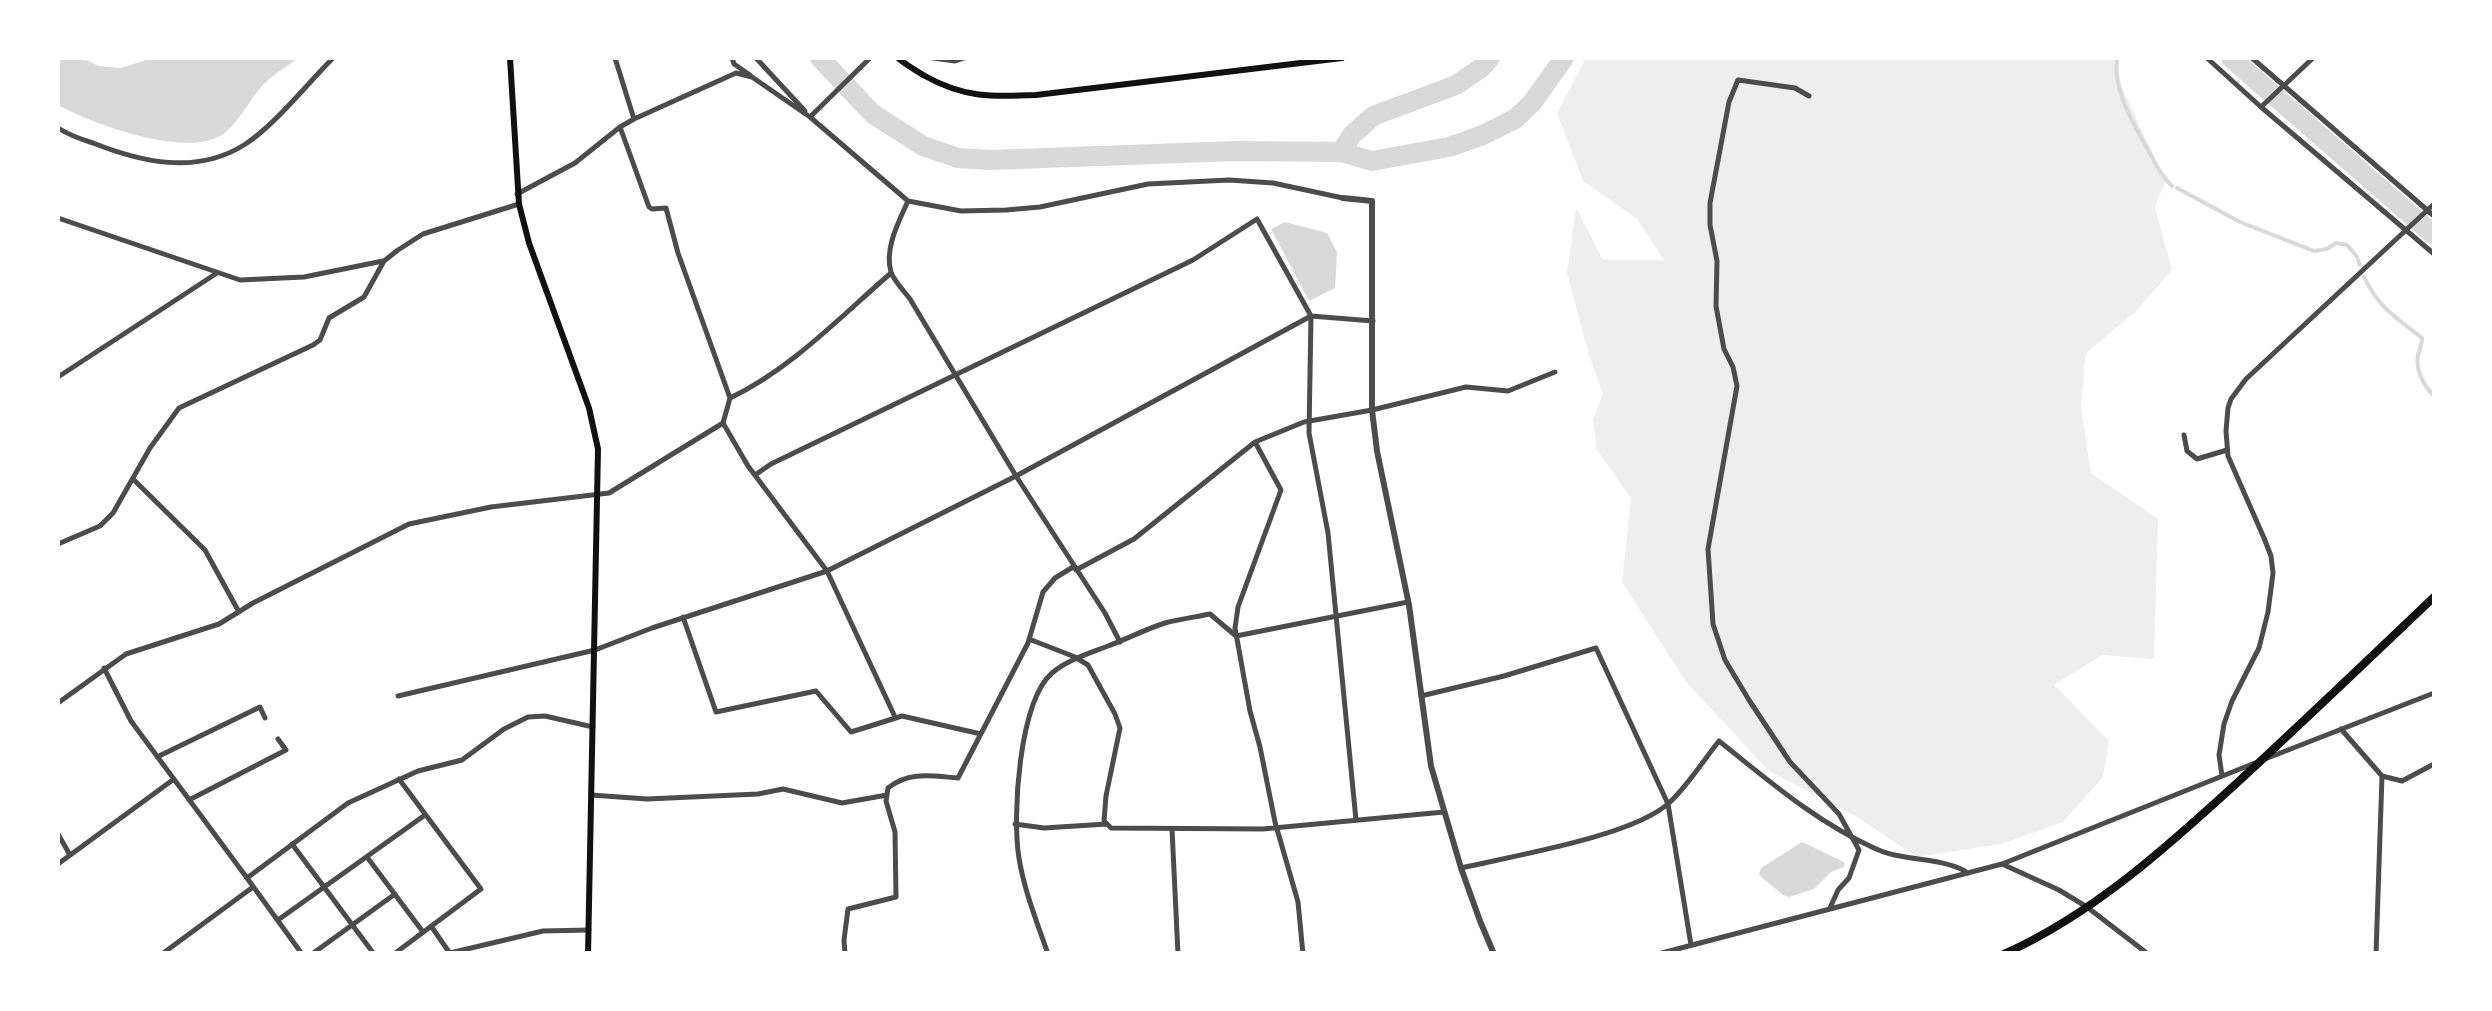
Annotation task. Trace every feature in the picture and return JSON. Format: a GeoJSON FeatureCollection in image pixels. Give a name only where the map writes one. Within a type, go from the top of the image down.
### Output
{"type":"FeatureCollection","features":[{"type":"Feature","properties":{"kind":"main road"},"geometry":{"type":"LineString","coordinates":[[510,58],[519,204],[528,243],[589,408],[598,449],[588,954]]}},
{"type":"Feature","properties":{"kind":"main road"},"geometry":{"type":"LineString","coordinates":[[898,58],[942,85],[964,94],[987,97],[1036,95],[1342,58]]}},
{"type":"Feature","properties":{"kind":"main road"},"geometry":{"type":"LineString","coordinates":[[2004,954],[2086,906],[2159,853],[2434,598]]}},
{"type":"Feature","properties":{"kind":"street"},"geometry":{"type":"LineString","coordinates":[[58,131],[118,154],[152,162],[188,162],[224,154],[244,145],[265,128],[334,58]]}},
{"type":"Feature","properties":{"kind":"street"},"geometry":{"type":"LineString","coordinates":[[616,58],[634,119]]}},
{"type":"Feature","properties":{"kind":"street"},"geometry":{"type":"LineString","coordinates":[[732,58],[734,64],[810,117]]}},
{"type":"Feature","properties":{"kind":"street"},"geometry":{"type":"LineString","coordinates":[[756,58],[810,117],[908,201],[961,210],[1006,210],[1040,207],[1148,184],[1229,180],[1272,183],[1372,201],[1372,410],[1377,450],[1408,602],[1431,766],[1462,868],[1494,954]]}},
{"type":"Feature","properties":{"kind":"street"},"geometry":{"type":"LineString","coordinates":[[810,117],[870,58]]}},
{"type":"Feature","properties":{"kind":"street"},"geometry":{"type":"LineString","coordinates":[[934,58],[964,58]]}},
{"type":"Feature","properties":{"kind":"street"},"geometry":{"type":"LineString","coordinates":[[2206,58],[2434,254]]}},
{"type":"Feature","properties":{"kind":"street"},"geometry":{"type":"LineString","coordinates":[[2252,58],[2434,216]]}},
{"type":"Feature","properties":{"kind":"street"},"geometry":{"type":"LineString","coordinates":[[2261,107],[2313,58]]}},
{"type":"Feature","properties":{"kind":"street"},"geometry":{"type":"LineString","coordinates":[[517,194],[575,163],[634,119],[736,73],[752,77]]}},
{"type":"Feature","properties":{"kind":"street"},"geometry":{"type":"LineString","coordinates":[[1809,96],[1794,88],[1738,80],[1720,142],[1710,224],[1716,261],[1716,306],[1724,349],[1737,386],[1708,549],[1713,624],[1725,660],[1790,762],[1839,814],[1859,850],[1849,878],[1830,908]]}},
{"type":"Feature","properties":{"kind":"street"},"geometry":{"type":"LineString","coordinates":[[58,703],[126,654],[219,624],[409,524],[491,507],[609,493],[723,423],[730,398],[666,208],[649,207],[620,128]]}},
{"type":"Feature","properties":{"kind":"street"},"geometry":{"type":"LineString","coordinates":[[908,201],[893,236],[891,273],[1120,642]]}},
{"type":"Feature","properties":{"kind":"street"},"geometry":{"type":"LineString","coordinates":[[58,218],[240,280],[304,277],[384,261],[423,234],[519,204]]}},
{"type":"Feature","properties":{"kind":"street"},"geometry":{"type":"LineString","coordinates":[[2222,776],[2219,755],[2224,724],[2259,648],[2273,573],[2271,556],[2228,456],[2230,399],[2246,378],[2434,204]]}},
{"type":"Feature","properties":{"kind":"street"},"geometry":{"type":"LineString","coordinates":[[756,476],[772,464],[1193,260],[1257,219],[1311,316],[1309,433],[1328,534],[1356,820]]}},
{"type":"Feature","properties":{"kind":"street"},"geometry":{"type":"LineString","coordinates":[[58,544],[100,526],[112,513],[150,448],[180,408],[320,340],[328,318],[364,296],[384,261]]}},
{"type":"Feature","properties":{"kind":"street"},"geometry":{"type":"LineString","coordinates":[[58,378],[217,273]]}},
{"type":"Feature","properties":{"kind":"street"},"geometry":{"type":"LineString","coordinates":[[730,398],[762,383],[787,364],[891,273]]}},
{"type":"Feature","properties":{"kind":"street"},"geometry":{"type":"LineString","coordinates":[[398,696],[595,650],[826,571],[1016,476],[1311,316],[1374,321]]}},
{"type":"Feature","properties":{"kind":"street"},"geometry":{"type":"LineString","coordinates":[[845,954],[848,909],[896,896],[895,832],[886,801],[888,788],[900,778],[915,775],[958,778],[1029,639],[1043,592],[1055,578],[1134,539],[1255,442],[1309,421],[1466,387],[1508,391],[1555,372]]}},
{"type":"Feature","properties":{"kind":"street"},"geometry":{"type":"LineString","coordinates":[[723,423],[756,476],[826,571],[896,718]]}},
{"type":"Feature","properties":{"kind":"street"},"geometry":{"type":"LineString","coordinates":[[2184,435],[2187,451],[2198,459],[2228,450]]}},
{"type":"Feature","properties":{"kind":"street"},"geometry":{"type":"LineString","coordinates":[[1255,442],[1280,490],[1238,608],[1236,636],[1277,828],[1298,902],[1303,954]]}},
{"type":"Feature","properties":{"kind":"street"},"geometry":{"type":"LineString","coordinates":[[133,479],[205,550],[239,612]]}},
{"type":"Feature","properties":{"kind":"street"},"geometry":{"type":"LineString","coordinates":[[1236,636],[1408,602]]}},
{"type":"Feature","properties":{"kind":"street"},"geometry":{"type":"LineString","coordinates":[[1048,954],[1020,864],[1016,824],[1020,760],[1031,709],[1040,688],[1052,673],[1078,658],[1165,623],[1210,614],[1236,636]]}},
{"type":"Feature","properties":{"kind":"street"},"geometry":{"type":"LineString","coordinates":[[683,618],[716,712],[816,691],[851,732],[902,716],[981,734]]}},
{"type":"Feature","properties":{"kind":"street"},"geometry":{"type":"LineString","coordinates":[[1029,639],[1088,665],[1120,728],[1106,796],[1104,821],[1111,828],[1277,828],[1444,812]]}},
{"type":"Feature","properties":{"kind":"street"},"geometry":{"type":"LineString","coordinates":[[1421,696],[1596,648],[1668,804],[1691,945]]}},
{"type":"Feature","properties":{"kind":"street"},"geometry":{"type":"LineString","coordinates":[[104,668],[131,721],[302,954]]}},
{"type":"Feature","properties":{"kind":"street"},"geometry":{"type":"LineString","coordinates":[[1658,954],[2002,864],[2434,693]]}},
{"type":"Feature","properties":{"kind":"street"},"geometry":{"type":"LineString","coordinates":[[158,757],[260,706],[265,718]]}},
{"type":"Feature","properties":{"kind":"street"},"geometry":{"type":"LineString","coordinates":[[247,878],[348,803],[418,770],[462,760],[504,728],[528,717],[545,716],[593,727]]}},
{"type":"Feature","properties":{"kind":"street"},"geometry":{"type":"LineString","coordinates":[[2341,728],[2382,776],[2402,781],[2434,764]]}},
{"type":"Feature","properties":{"kind":"street"},"geometry":{"type":"LineString","coordinates":[[204,734],[209,743]]}},
{"type":"Feature","properties":{"kind":"street"},"geometry":{"type":"LineString","coordinates":[[189,800],[286,750],[278,739]]}},
{"type":"Feature","properties":{"kind":"street"},"geometry":{"type":"LineString","coordinates":[[1462,868],[1606,834],[1668,804],[1719,741],[1836,829],[1878,851],[1933,860],[1966,872]]}},
{"type":"Feature","properties":{"kind":"street"},"geometry":{"type":"LineString","coordinates":[[2376,954],[2382,776]]}},
{"type":"Feature","properties":{"kind":"street"},"geometry":{"type":"LineString","coordinates":[[234,777],[238,787]]}},
{"type":"Feature","properties":{"kind":"street"},"geometry":{"type":"LineString","coordinates":[[394,954],[481,890],[399,779]]}},
{"type":"Feature","properties":{"kind":"street"},"geometry":{"type":"LineString","coordinates":[[58,864],[174,780]]}},
{"type":"Feature","properties":{"kind":"street"},"geometry":{"type":"LineString","coordinates":[[591,794],[646,799],[758,794],[783,789],[842,803],[887,795]]}},
{"type":"Feature","properties":{"kind":"street"},"geometry":{"type":"LineString","coordinates":[[278,920],[425,814]]}},
{"type":"Feature","properties":{"kind":"street"},"geometry":{"type":"LineString","coordinates":[[1016,824],[1044,828],[1107,824]]}},
{"type":"Feature","properties":{"kind":"street"},"geometry":{"type":"LineString","coordinates":[[1172,829],[1178,954]]}},
{"type":"Feature","properties":{"kind":"street"},"geometry":{"type":"LineString","coordinates":[[58,834],[70,854]]}},
{"type":"Feature","properties":{"kind":"street"},"geometry":{"type":"LineString","coordinates":[[292,844],[374,954]]}},
{"type":"Feature","properties":{"kind":"street"},"geometry":{"type":"LineString","coordinates":[[367,857],[423,932]]}},
{"type":"Feature","properties":{"kind":"street"},"geometry":{"type":"LineString","coordinates":[[2002,864],[2086,906],[2148,954]]}},
{"type":"Feature","properties":{"kind":"street"},"geometry":{"type":"LineString","coordinates":[[162,954],[254,887]]}},
{"type":"Feature","properties":{"kind":"street"},"geometry":{"type":"LineString","coordinates":[[312,954],[395,894]]}},
{"type":"Feature","properties":{"kind":"street"},"geometry":{"type":"LineString","coordinates":[[431,926],[450,953],[543,931],[589,930]]}},
{"type":"Feature","properties":{"kind":"shaded area"},"geometry":{"type":"Polygon","coordinates":[[[58,58],[81,58],[99,66],[121,68],[152,58],[298,58],[261,87],[228,130],[213,139],[193,143],[169,142],[118,130],[58,105],[58,58]]]}},
{"type":"Feature","properties":{"kind":"shaded area"},"geometry":{"type":"Polygon","coordinates":[[[1586,58],[2114,58],[2116,74],[2165,182],[2155,207],[2172,270],[2136,311],[2086,353],[2081,406],[2091,473],[2158,519],[2154,659],[2102,655],[2054,685],[2109,741],[2103,777],[2063,822],[2001,844],[1917,857],[1857,817],[1769,771],[1686,682],[1622,582],[1631,498],[1597,450],[1593,419],[1603,394],[1567,273],[1576,208],[1603,260],[1664,260],[1637,219],[1583,181],[1557,113],[1586,58]]]}},
{"type":"Feature","properties":{"kind":"shaded area"},"geometry":{"type":"Polygon","coordinates":[[[1285,222],[1327,233],[1337,252],[1335,288],[1309,301],[1271,229],[1285,222]]]}},
{"type":"Feature","properties":{"kind":"shaded area"},"geometry":{"type":"Polygon","coordinates":[[[1802,842],[1844,862],[1844,867],[1831,872],[1814,889],[1789,897],[1759,875],[1761,868],[1802,842]]]}},
{"type":"Feature","properties":{"kind":"waterway"},"geometry":{"type":"LineString","coordinates":[[820,58],[873,114],[923,146],[958,158],[1236,151],[1341,152],[1372,161],[1449,147],[1515,119],[1532,103],[1564,58]]}},
{"type":"Feature","properties":{"kind":"waterway"},"geometry":{"type":"LineString","coordinates":[[1341,152],[1352,135],[1373,116],[1456,85],[1490,58]]}},
{"type":"Feature","properties":{"kind":"waterway"},"geometry":{"type":"LineString","coordinates":[[2117,58],[2124,104],[2172,186]]}},
{"type":"Feature","properties":{"kind":"waterway"},"geometry":{"type":"LineString","coordinates":[[2231,58],[2434,235]]}},
{"type":"Feature","properties":{"kind":"waterway"},"geometry":{"type":"LineString","coordinates":[[2177,188],[2240,222],[2314,251],[2336,243],[2347,245],[2360,265]]}},
{"type":"Feature","properties":{"kind":"waterway"},"geometry":{"type":"LineString","coordinates":[[2364,277],[2382,305],[2422,338],[2418,366],[2434,396]]}}]}
